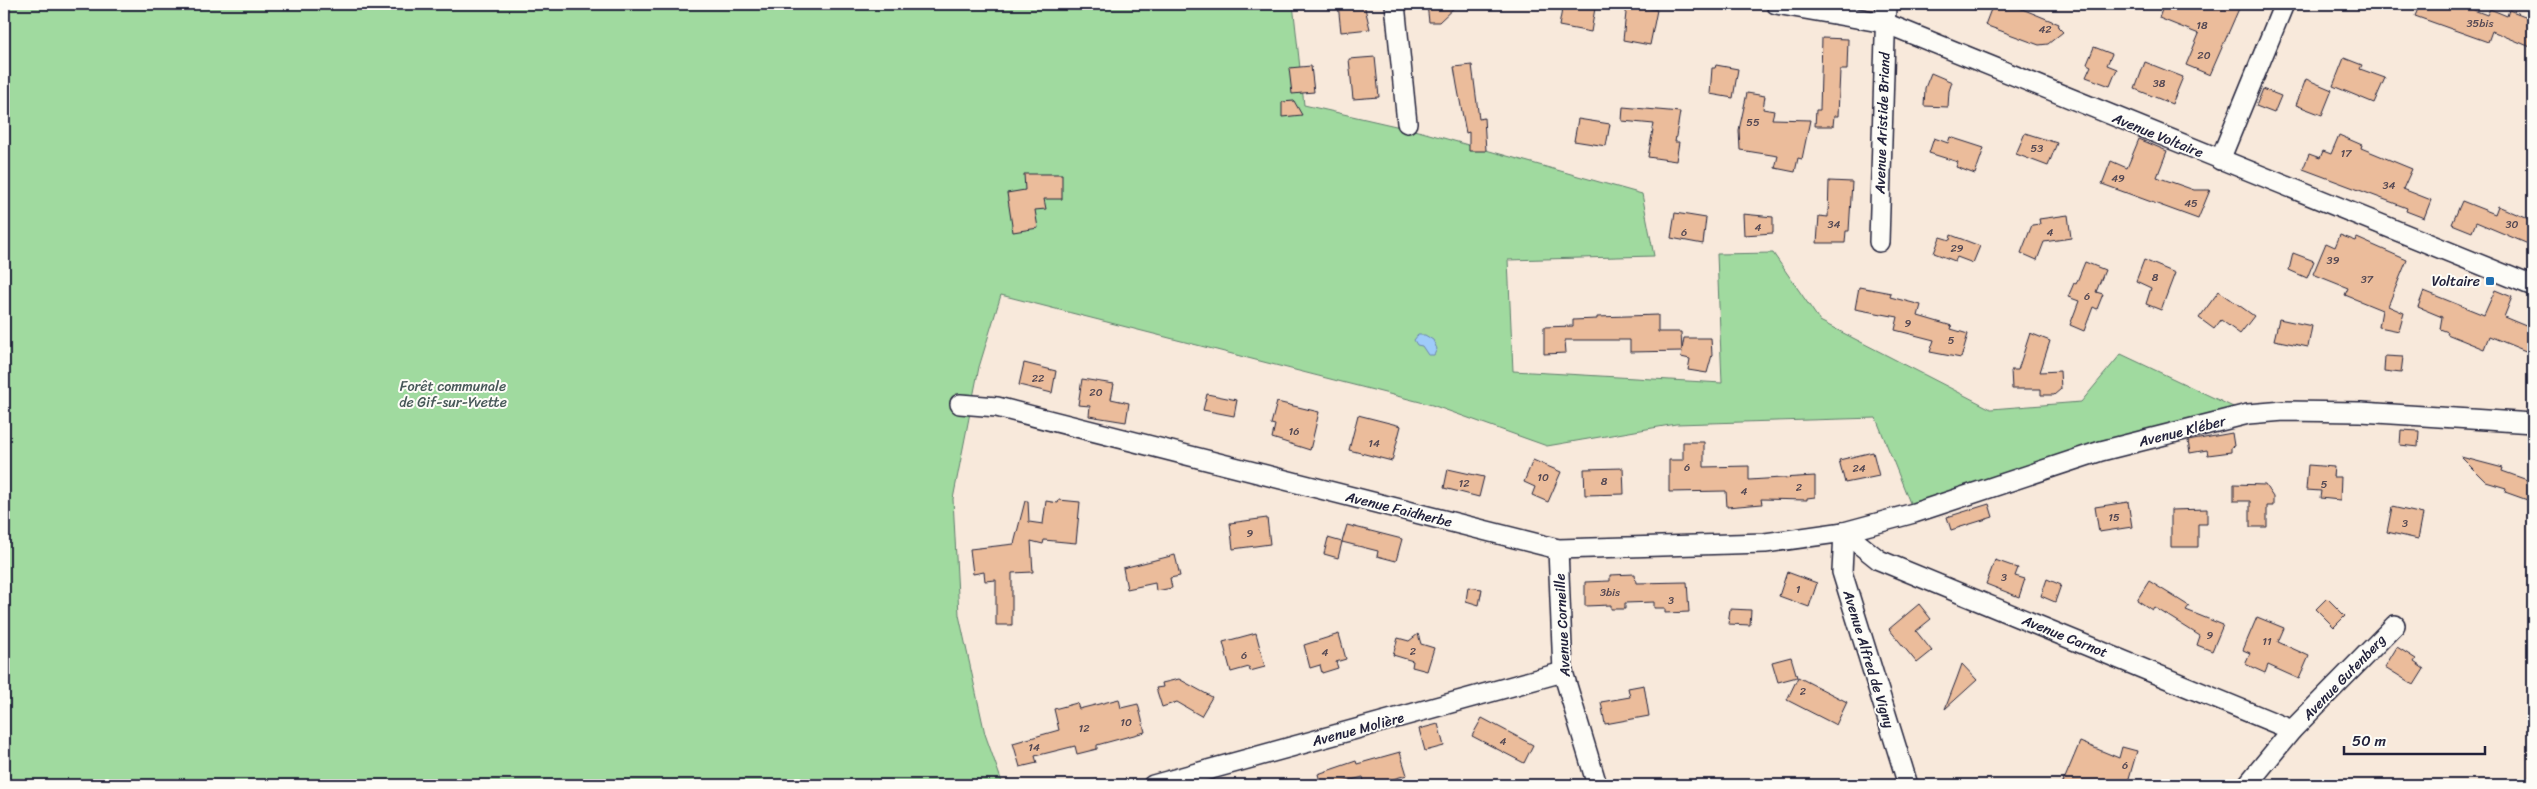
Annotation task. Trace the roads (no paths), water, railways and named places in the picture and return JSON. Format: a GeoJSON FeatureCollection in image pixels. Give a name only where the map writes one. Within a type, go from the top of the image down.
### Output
{"type":"FeatureCollection","features":[{"type":"Feature","properties":{"kind":"street"},"geometry":{"type":"LineString","coordinates":[[1395,4],[1407,123]]}},
{"type":"Feature","properties":{"kind":"street","name":"Avenue Voltaire"},"geometry":{"type":"LineString","coordinates":[[1776,4],[1885,23],[2533,286]]}},
{"type":"Feature","properties":{"kind":"street","name":"Avenue Aristide Briand"},"geometry":{"type":"LineString","coordinates":[[1879,242],[1886,4]]}},
{"type":"Feature","properties":{"kind":"street"},"geometry":{"type":"LineString","coordinates":[[2220,160],[2284,4]]}},
{"type":"Feature","properties":{"kind":"street","name":"Avenue Faidherbe"},"geometry":{"type":"LineString","coordinates":[[960,404],[997,407],[1558,549],[1765,543],[1844,532]]}},
{"type":"Feature","properties":{"kind":"street","name":"Avenue Kléber"},"geometry":{"type":"LineString","coordinates":[[1844,532],[1914,513],[2101,451],[2248,414],[2284,411],[2361,412],[2533,423]]}},
{"type":"Feature","properties":{"kind":"street","name":"Avenue Carnot"},"geometry":{"type":"LineString","coordinates":[[1844,532],[1879,560],[2292,730]]}},
{"type":"Feature","properties":{"kind":"street","name":"Avenue Alfred de Vigny"},"geometry":{"type":"LineString","coordinates":[[1844,532],[1842,572],[1908,785]]}},
{"type":"Feature","properties":{"kind":"street","name":"Avenue Corneille"},"geometry":{"type":"LineString","coordinates":[[1558,549],[1562,672],[1597,785]]}},
{"type":"Feature","properties":{"kind":"street","name":"Avenue Gutenberg"},"geometry":{"type":"LineString","coordinates":[[2247,785],[2292,730],[2395,625]]}},
{"type":"Feature","properties":{"kind":"street","name":"Avenue Molière"},"geometry":{"type":"LineString","coordinates":[[1153,785],[1562,672]]}},
{"type":"Feature","properties":{"kind":"water"},"geometry":{"type":"Polygon","coordinates":[[[1418,335],[1425,335],[1433,340],[1437,349],[1434,355],[1428,355],[1422,346],[1417,345],[1414,340],[1418,335]]]}},
{"type":"Feature","properties":{"kind":"place","name":"Voltaire"},"geometry":{"type":"Point","coordinates":[2490,281]}},
{"type":"Feature","properties":{"kind":"park label","name":"Forêt communale de Gif-sur-Yvette"},"geometry":{"type":"Point","coordinates":[453,394]}}]}
